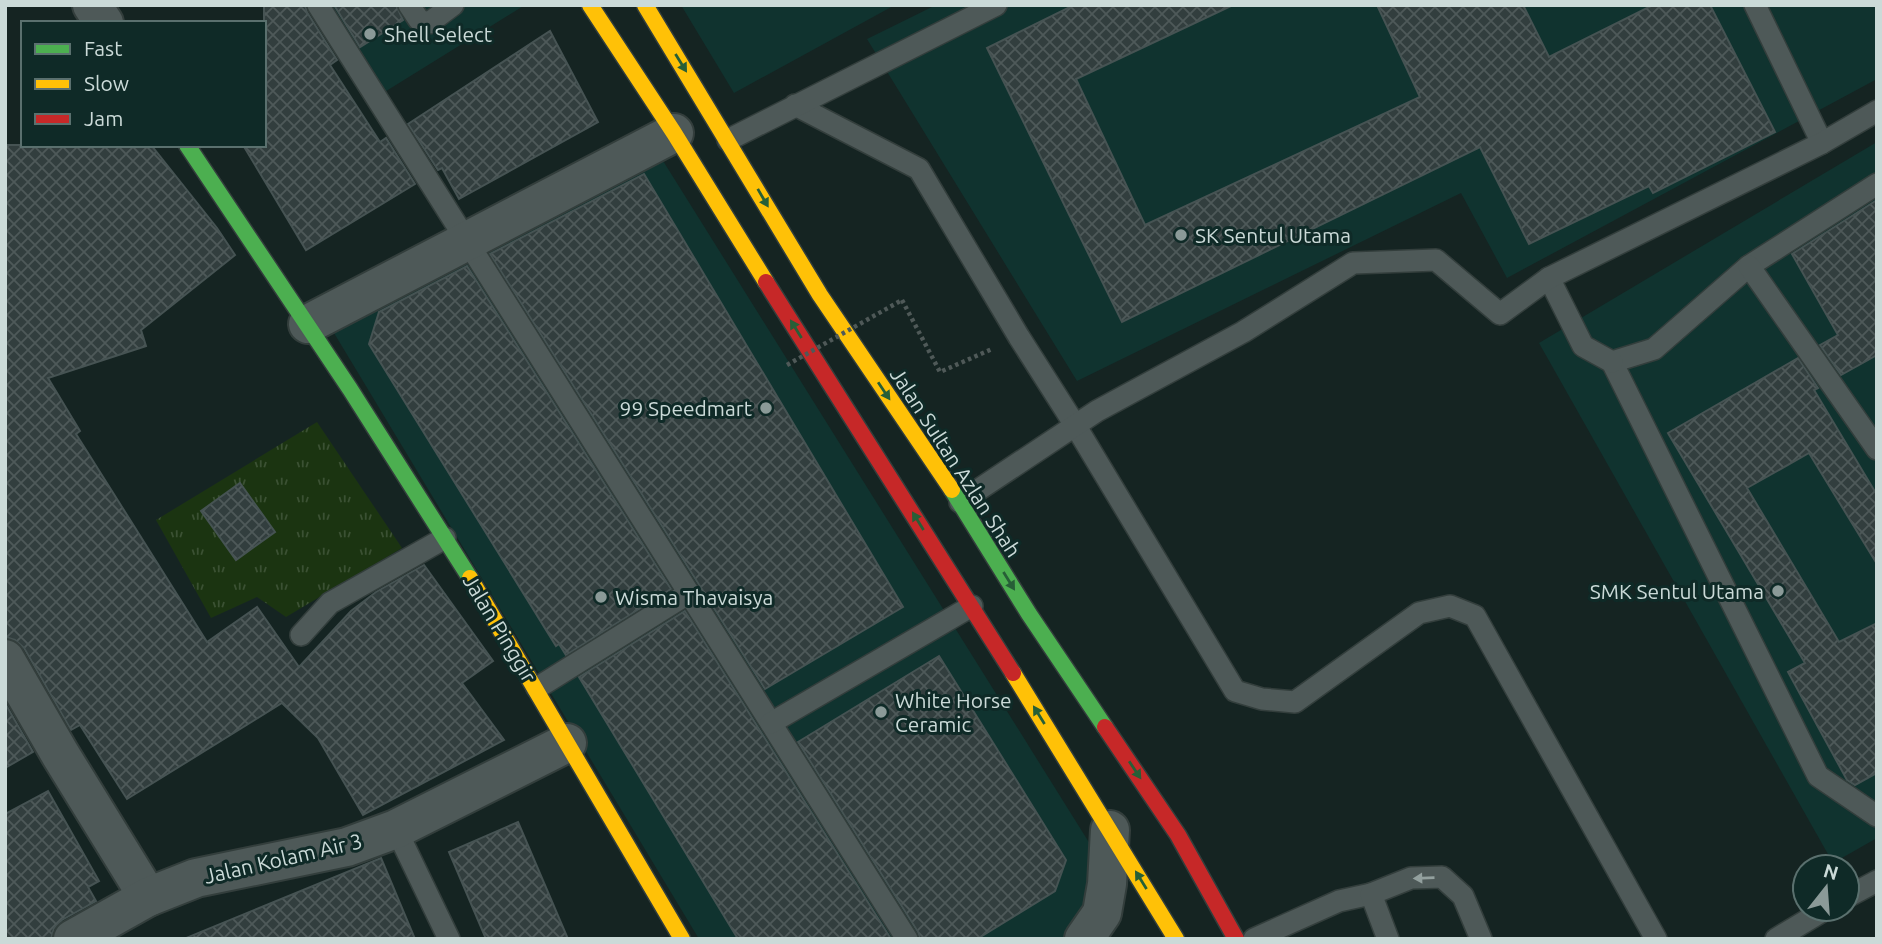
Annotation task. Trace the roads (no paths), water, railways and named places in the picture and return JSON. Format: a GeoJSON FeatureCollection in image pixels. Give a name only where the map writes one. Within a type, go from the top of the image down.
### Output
{"type":"FeatureCollection","features":[{"type":"Feature","properties":{"kind":"main road"},"geometry":{"type":"LineString","coordinates":[[590,5],[674,133],[972,606],[1176,939]]}},
{"type":"Feature","properties":{"kind":"main road","name":"Jalan Sultan Azlan Shah"},"geometry":{"type":"LineString","coordinates":[[645,5],[820,295],[960,502],[1029,614],[1178,835],[1236,939]]}},
{"type":"Feature","properties":{"kind":"main road","name":"Jalan Pinggir"},"geometry":{"type":"LineString","coordinates":[[188,147],[308,324],[445,538],[537,688],[566,743],[682,939]]}},
{"type":"Feature","properties":{"kind":"street"},"geometry":{"type":"LineString","coordinates":[[92,5],[103,21]]}},
{"type":"Feature","properties":{"kind":"street"},"geometry":{"type":"LineString","coordinates":[[308,324],[674,133]]}},
{"type":"Feature","properties":{"kind":"street"},"geometry":{"type":"LineString","coordinates":[[5,659],[148,897]]}},
{"type":"Feature","properties":{"kind":"street","name":"Jalan Kolam Air 3"},"geometry":{"type":"LineString","coordinates":[[73,939],[148,897],[196,878],[347,847],[396,829],[566,743]]}},
{"type":"Feature","properties":{"kind":"street"},"geometry":{"type":"LineString","coordinates":[[1084,939],[1101,914],[1107,884],[1110,830]]}},
{"type":"Feature","properties":{"kind":"lane"},"geometry":{"type":"LineString","coordinates":[[318,5],[907,939]]}},
{"type":"Feature","properties":{"kind":"lane"},"geometry":{"type":"LineString","coordinates":[[409,5],[419,20],[429,23],[453,5]]}},
{"type":"Feature","properties":{"kind":"lane"},"geometry":{"type":"LineString","coordinates":[[728,139],[964,12],[996,5]]}},
{"type":"Feature","properties":{"kind":"lane"},"geometry":{"type":"LineString","coordinates":[[1755,5],[1822,144]]}},
{"type":"Feature","properties":{"kind":"lane"},"geometry":{"type":"LineString","coordinates":[[795,105],[919,169],[1235,691],[1262,699],[1295,702],[1419,613],[1450,606],[1475,615],[1656,939]]}},
{"type":"Feature","properties":{"kind":"lane"},"geometry":{"type":"LineString","coordinates":[[960,502],[1097,411],[1243,332],[1353,263],[1436,260],[1500,314],[1549,278],[1822,144],[1877,111]]}},
{"type":"Feature","properties":{"kind":"lane"},"geometry":{"type":"LineString","coordinates":[[1612,362],[1654,349],[1749,266],[1877,184]]}},
{"type":"Feature","properties":{"kind":"lane"},"geometry":{"type":"LineString","coordinates":[[1749,266],[1877,449]]}},
{"type":"Feature","properties":{"kind":"lane"},"geometry":{"type":"LineString","coordinates":[[1549,278],[1583,346],[1612,362],[1818,776],[1877,816]]}},
{"type":"Feature","properties":{"kind":"lane"},"geometry":{"type":"LineString","coordinates":[[301,635],[330,603],[445,538]]}},
{"type":"Feature","properties":{"kind":"lane"},"geometry":{"type":"LineString","coordinates":[[537,688],[689,593]]}},
{"type":"Feature","properties":{"kind":"lane"},"geometry":{"type":"LineString","coordinates":[[771,723],[972,606]]}},
{"type":"Feature","properties":{"kind":"lane"},"geometry":{"type":"LineString","coordinates":[[396,829],[449,939]]}},
{"type":"Feature","properties":{"kind":"lane"},"geometry":{"type":"LineString","coordinates":[[1254,939],[1339,901],[1371,894],[1411,878],[1442,877],[1463,895],[1481,939]]}},
{"type":"Feature","properties":{"kind":"lane"},"geometry":{"type":"LineString","coordinates":[[1861,890],[1877,881]]}},
{"type":"Feature","properties":{"kind":"lane"},"geometry":{"type":"LineString","coordinates":[[1371,894],[1388,939]]}},
{"type":"Feature","properties":{"kind":"lane"},"geometry":{"type":"LineString","coordinates":[[1776,939],[1803,923]]}},
{"type":"Feature","properties":{"kind":"place","name":"Shell Select"},"geometry":{"type":"Point","coordinates":[370,34]}},
{"type":"Feature","properties":{"kind":"place","name":"SK Sentul Utama"},"geometry":{"type":"Point","coordinates":[1181,235]}},
{"type":"Feature","properties":{"kind":"place","name":"99 Speedmart"},"geometry":{"type":"Point","coordinates":[766,408]}},
{"type":"Feature","properties":{"kind":"place","name":"SMK Sentul Utama"},"geometry":{"type":"Point","coordinates":[1778,591]}},
{"type":"Feature","properties":{"kind":"place","name":"Wisma Thavaisya"},"geometry":{"type":"Point","coordinates":[601,597]}},
{"type":"Feature","properties":{"kind":"place","name":"White Horse Ceramic"},"geometry":{"type":"Point","coordinates":[881,712]}}]}
